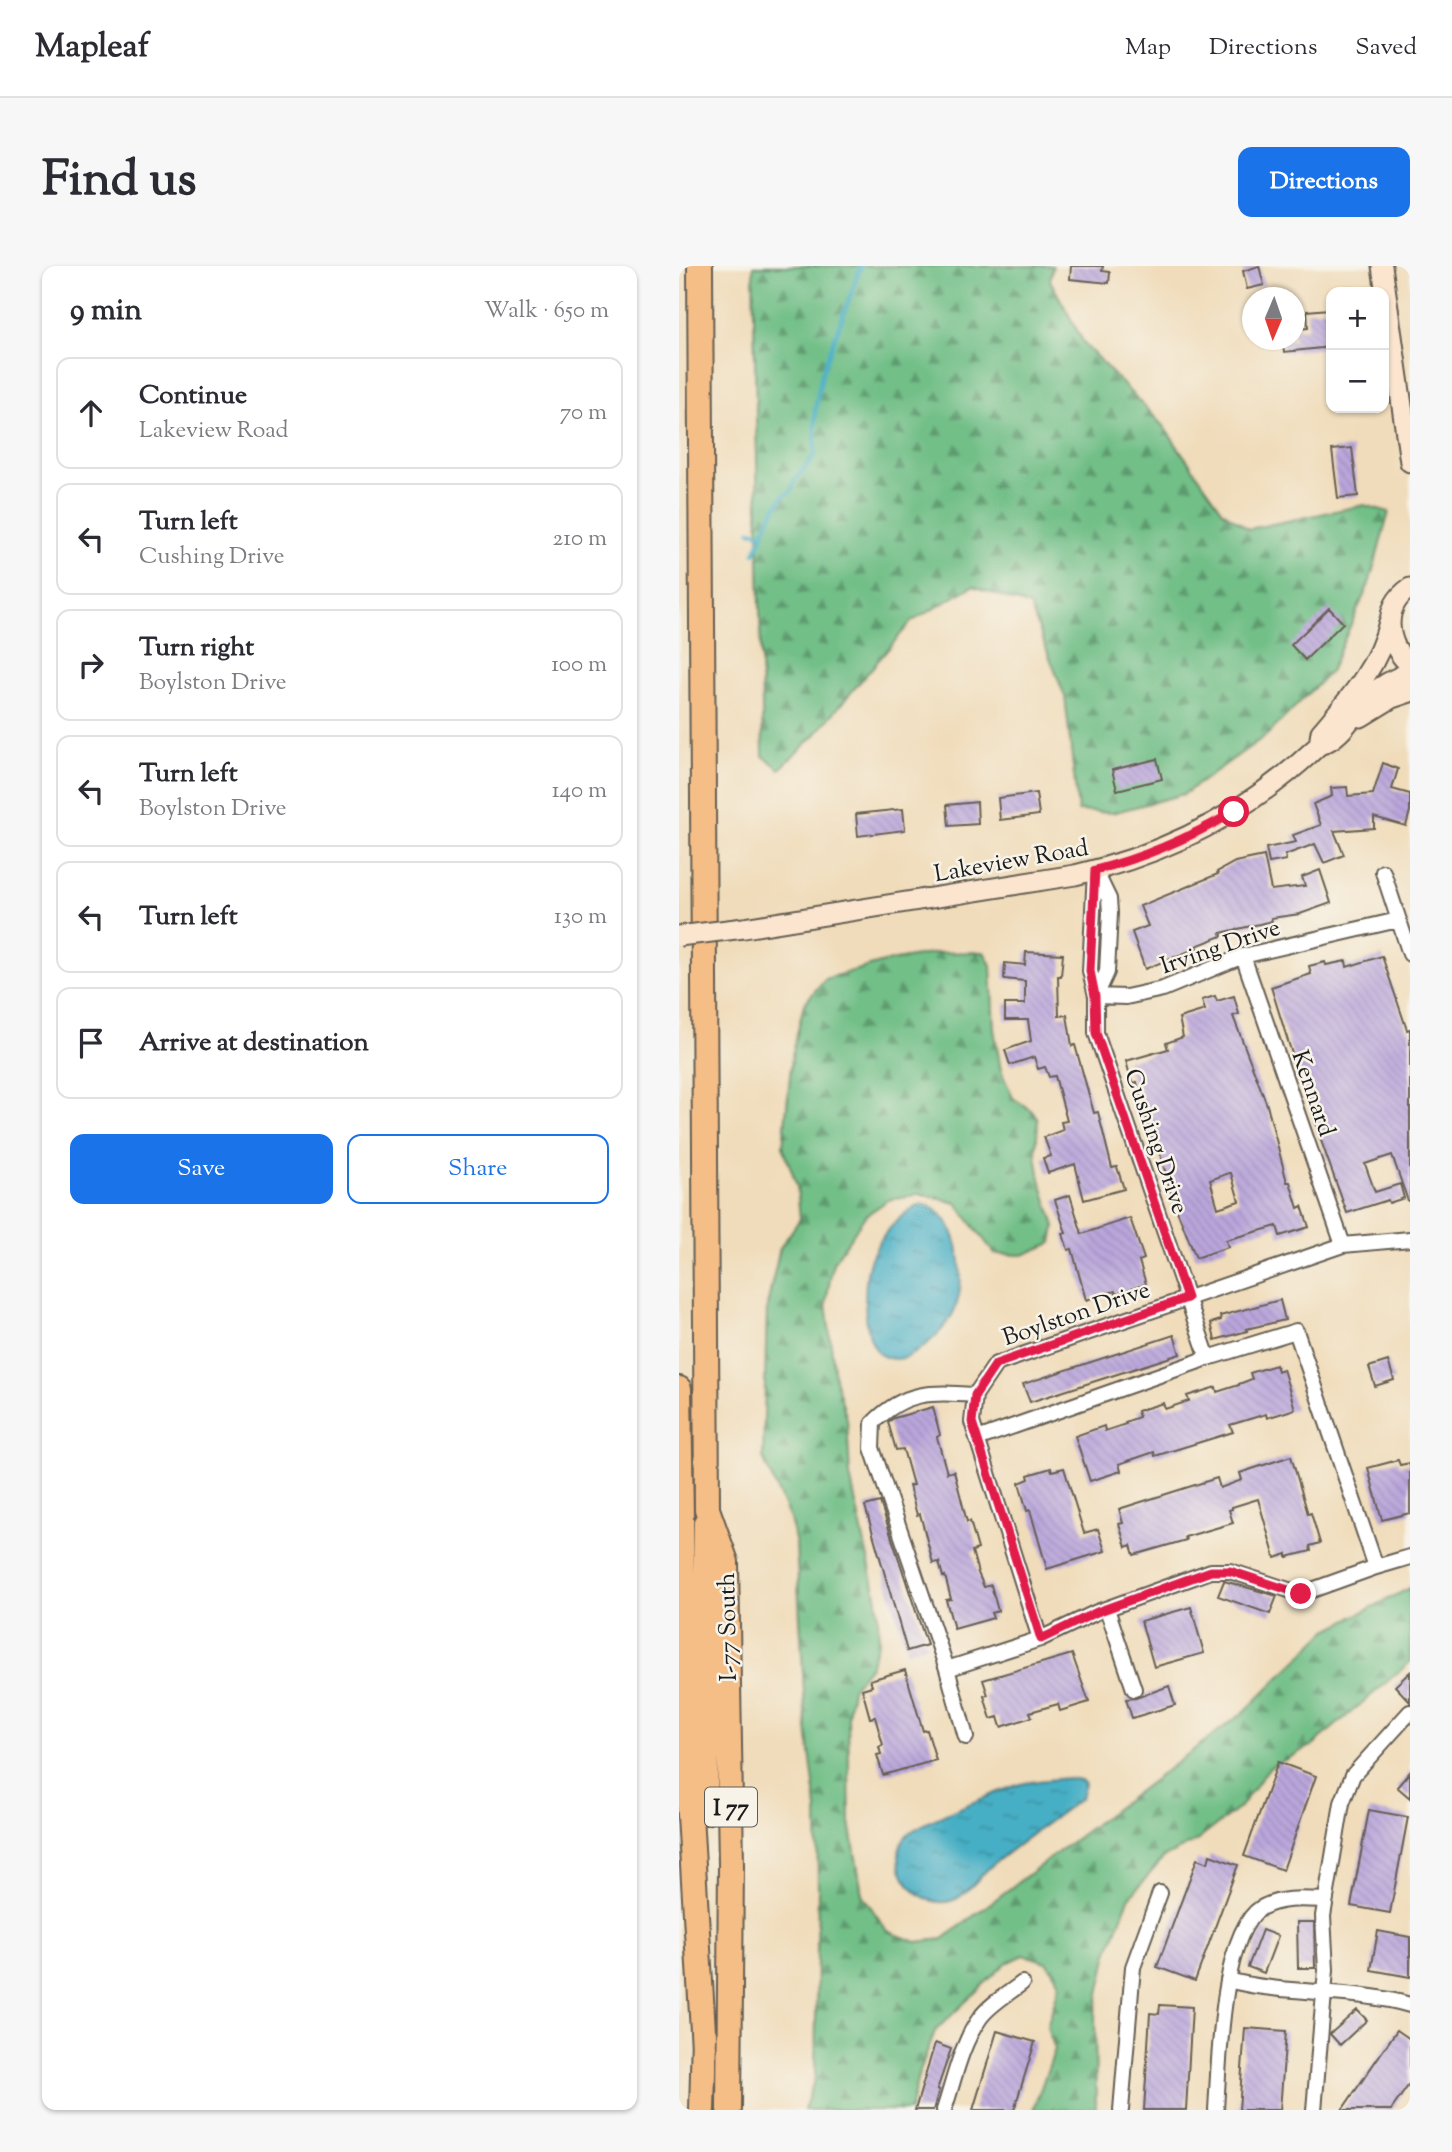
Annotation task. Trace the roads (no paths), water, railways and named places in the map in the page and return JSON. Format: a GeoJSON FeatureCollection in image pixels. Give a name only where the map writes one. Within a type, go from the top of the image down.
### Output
{"type":"FeatureCollection","features":[{"type":"Feature","properties":{"kind":"highway","name":"I-77 South"},"geometry":{"type":"LineString","coordinates":[[699,273],[706,1508],[726,1562],[731,1865],[729,2110]]}},
{"type":"Feature","properties":{"kind":"highway"},"geometry":{"type":"LineString","coordinates":[[679,1389],[684,1715],[704,2048]]}},
{"type":"Feature","properties":{"kind":"highway","name":"I 77"},"geometry":{"type":"LineString","coordinates":[[702,2110],[706,1508]]}},
{"type":"Feature","properties":{"kind":"main road"},"geometry":{"type":"LineString","coordinates":[[1382,266],[1410,462]]}},
{"type":"Feature","properties":{"kind":"main road","name":"Lakeview Road"},"geometry":{"type":"LineString","coordinates":[[1319,745],[1321,732],[1371,668],[1385,643],[1393,606],[1407,585]]}},
{"type":"Feature","properties":{"kind":"main road"},"geometry":{"type":"LineString","coordinates":[[1389,622],[1397,652],[1410,665]]}},
{"type":"Feature","properties":{"kind":"main road","name":"Lakeview Road"},"geometry":{"type":"LineString","coordinates":[[679,936],[789,922],[1095,870],[1156,851],[1213,824],[1273,784],[1319,745],[1332,741],[1368,698],[1385,683],[1410,672]]}},
{"type":"Feature","properties":{"kind":"main road"},"geometry":{"type":"LineString","coordinates":[[1345,727],[1392,698],[1410,692]]}},
{"type":"Feature","properties":{"kind":"street","name":"Cushing Drive"},"geometry":{"type":"LineString","coordinates":[[1095,870],[1109,899],[1110,913],[1107,972],[1095,996],[1096,1033],[1208,1358]]}},
{"type":"Feature","properties":{"kind":"street"},"geometry":{"type":"LineString","coordinates":[[1383,872],[1410,954]]}},
{"type":"Feature","properties":{"kind":"street","name":"Irving Drive"},"geometry":{"type":"LineString","coordinates":[[1095,996],[1126,997],[1163,989],[1243,956],[1398,920]]}},
{"type":"Feature","properties":{"kind":"street","name":"Kennard"},"geometry":{"type":"LineString","coordinates":[[1243,956],[1343,1245]]}},
{"type":"Feature","properties":{"kind":"street","name":"Boylston Drive"},"geometry":{"type":"LineString","coordinates":[[975,1395],[996,1364],[1343,1245],[1410,1239]]}},
{"type":"Feature","properties":{"kind":"street"},"geometry":{"type":"LineString","coordinates":[[978,1439],[1208,1358],[1296,1331],[1376,1567]]}},
{"type":"Feature","properties":{"kind":"street"},"geometry":{"type":"LineString","coordinates":[[966,1737],[947,1669],[872,1448],[873,1423],[888,1408],[910,1397],[939,1392],[975,1395],[972,1422],[1041,1639]]}},
{"type":"Feature","properties":{"kind":"street"},"geometry":{"type":"LineString","coordinates":[[947,1669],[1041,1639],[1107,1609],[1211,1571],[1230,1571],[1301,1594],[1410,1557]]}},
{"type":"Feature","properties":{"kind":"street"},"geometry":{"type":"LineString","coordinates":[[1107,1609],[1134,1689]]}},
{"type":"Feature","properties":{"kind":"street"},"geometry":{"type":"LineString","coordinates":[[1314,2110],[1325,1993],[1324,1900],[1342,1803],[1353,1775],[1410,1712]]}},
{"type":"Feature","properties":{"kind":"street"},"geometry":{"type":"LineString","coordinates":[[1121,2110],[1133,1967],[1160,1893]]}},
{"type":"Feature","properties":{"kind":"street"},"geometry":{"type":"LineString","coordinates":[[1216,2110],[1221,2032],[1228,1980],[1243,1933],[1252,1916],[1261,1908],[1280,1901],[1324,1900]]}},
{"type":"Feature","properties":{"kind":"street"},"geometry":{"type":"LineString","coordinates":[[1228,1980],[1255,1986],[1354,1994],[1410,2005]]}},
{"type":"Feature","properties":{"kind":"street"},"geometry":{"type":"LineString","coordinates":[[944,2110],[964,2050],[980,2018],[1022,1983]]}},
{"type":"Feature","properties":{"kind":"water"},"geometry":{"type":"Polygon","coordinates":[[[921,1204],[934,1209],[945,1219],[952,1232],[960,1264],[959,1296],[949,1321],[930,1341],[908,1356],[899,1359],[885,1357],[871,1341],[868,1327],[865,1296],[868,1268],[885,1234],[905,1214],[921,1204]]]}},
{"type":"Feature","properties":{"kind":"water"},"geometry":{"type":"Polygon","coordinates":[[[1067,1778],[1081,1780],[1085,1784],[1081,1798],[1013,1848],[961,1896],[943,1902],[930,1900],[909,1884],[902,1872],[900,1846],[914,1830],[963,1806],[1015,1786],[1067,1778]]]}},
{"type":"Feature","properties":{"kind":"waterway"},"geometry":{"type":"LineString","coordinates":[[755,553],[771,515],[815,455],[815,411],[822,373],[861,266]]}},
{"type":"Feature","properties":{"kind":"waterway"},"geometry":{"type":"LineString","coordinates":[[750,531],[763,533]]}}]}
